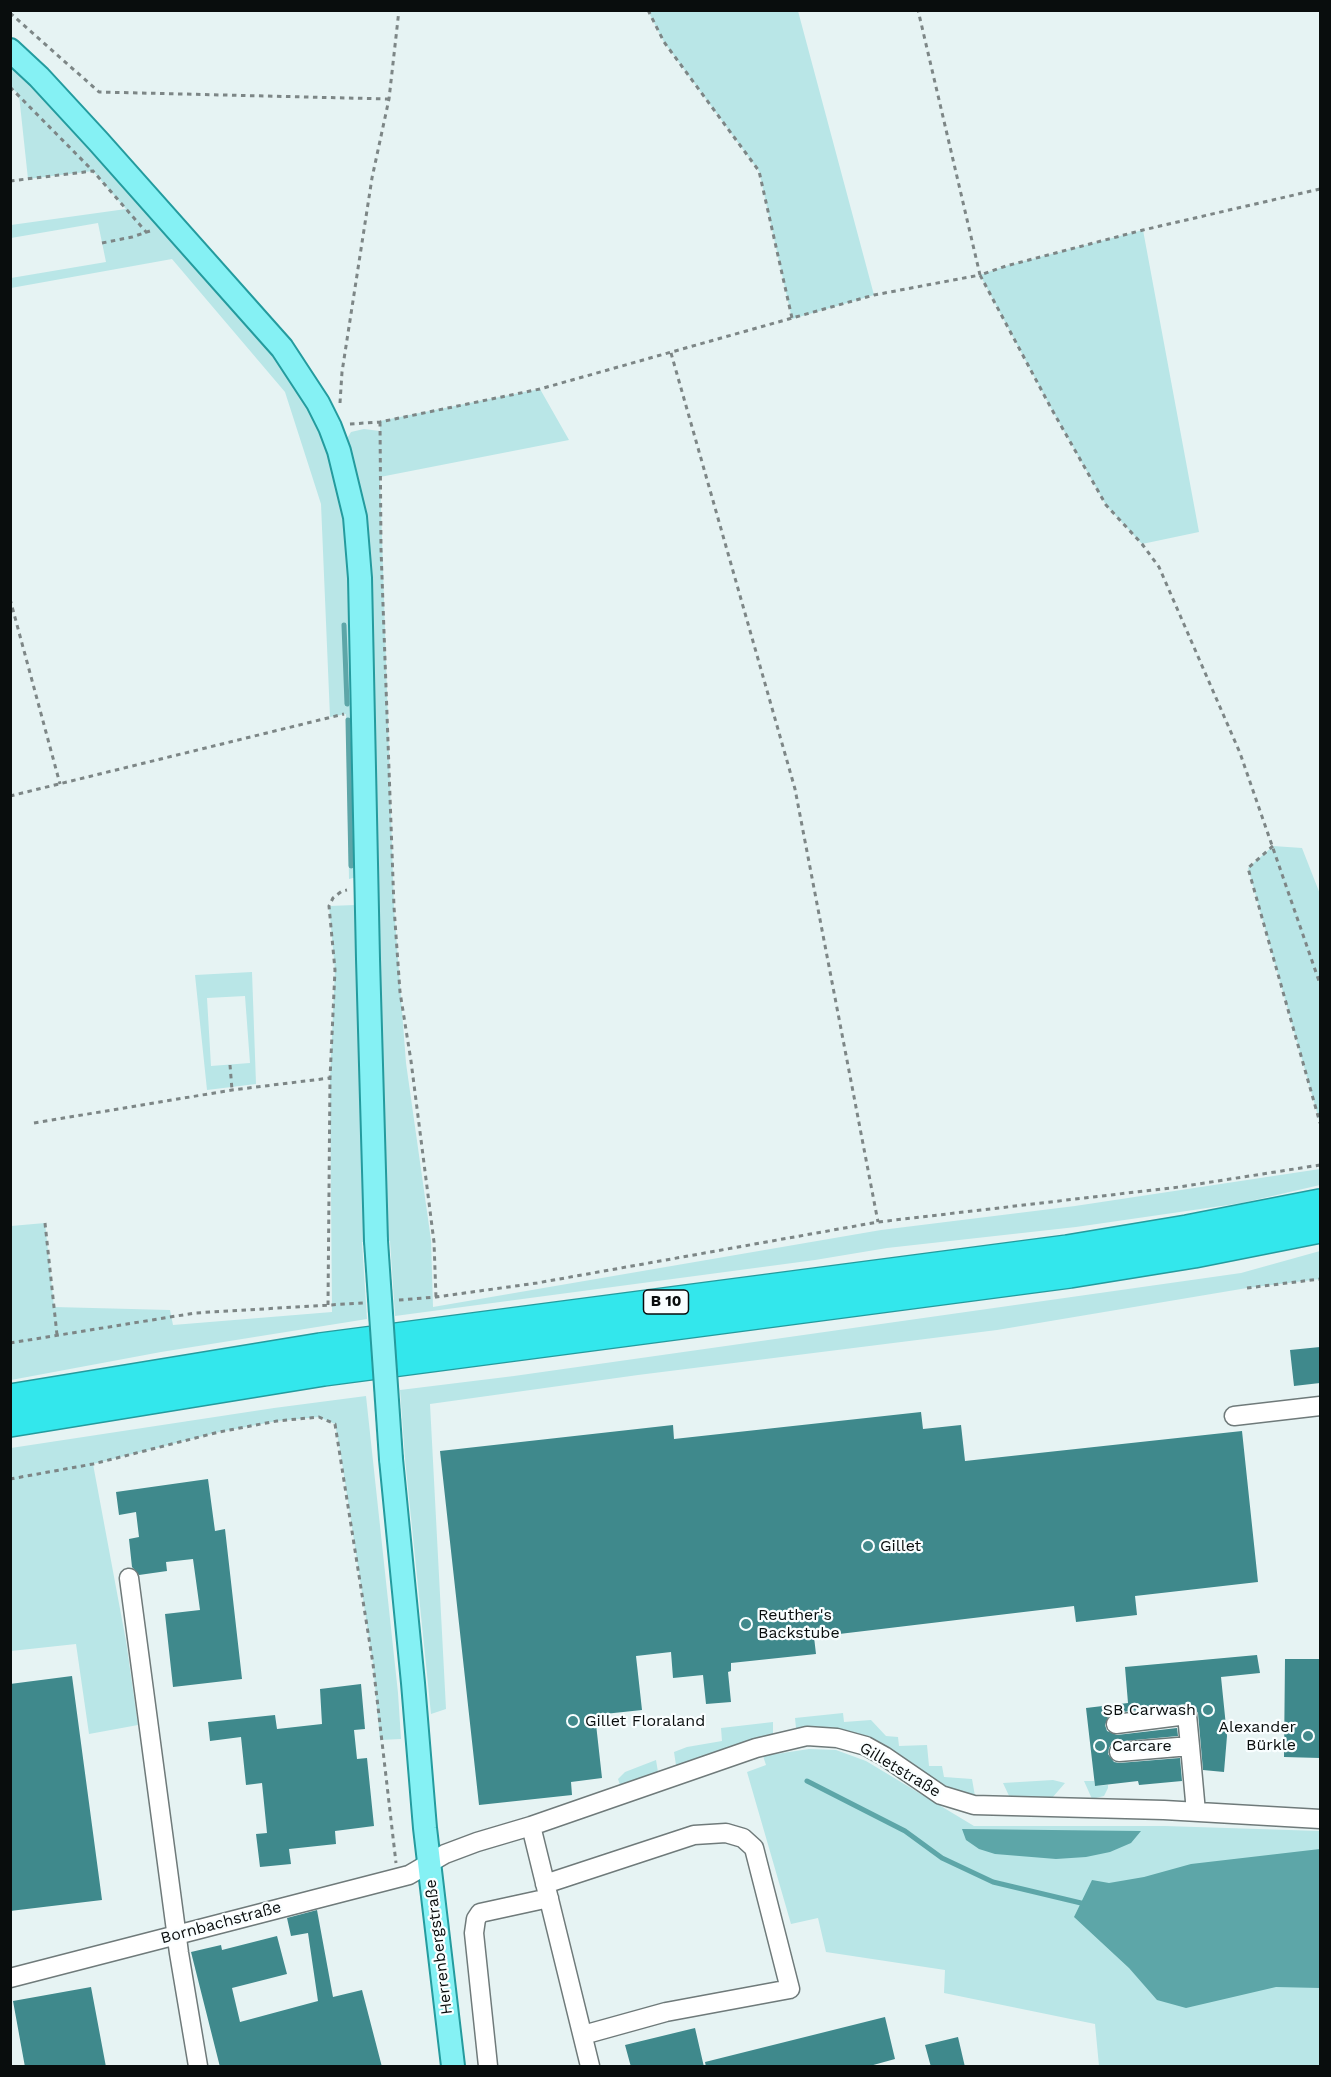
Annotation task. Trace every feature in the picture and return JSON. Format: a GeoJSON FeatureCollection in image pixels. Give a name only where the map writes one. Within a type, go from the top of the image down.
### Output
{"type":"FeatureCollection","features":[{"type":"Feature","properties":{"kind":"highway","name":"B 10"},"geometry":{"type":"LineString","coordinates":[[10,1398],[320,1347],[1067,1249],[1320,1203]]}},
{"type":"Feature","properties":{"kind":"highway","name":"B 10"},"geometry":{"type":"LineString","coordinates":[[10,1423],[336,1370],[1070,1274],[1194,1254],[1320,1229]]}},
{"type":"Feature","properties":{"kind":"main road","name":"Herrenbergstraße"},"geometry":{"type":"LineString","coordinates":[[10,50],[46,85],[282,348],[336,426],[339,451],[354,518],[360,578],[376,1241],[391,1460],[425,1828],[453,2067]]}},
{"type":"Feature","properties":{"kind":"street"},"geometry":{"type":"LineString","coordinates":[[1234,1416],[1320,1406]]}},
{"type":"Feature","properties":{"kind":"street"},"geometry":{"type":"LineString","coordinates":[[129,1578],[177,1935],[198,2067]]}},
{"type":"Feature","properties":{"kind":"street"},"geometry":{"type":"LineString","coordinates":[[1116,1724],[1187,1714],[1196,1812]]}},
{"type":"Feature","properties":{"kind":"street","name":"Gilletstraße"},"geometry":{"type":"LineString","coordinates":[[429,1863],[445,1854],[477,1842],[531,1826],[756,1748],[807,1736],[837,1738],[866,1746],[935,1791],[953,1800],[974,1805],[1196,1812],[1320,1819]]}},
{"type":"Feature","properties":{"kind":"street"},"geometry":{"type":"LineString","coordinates":[[1119,1752],[1190,1746]]}},
{"type":"Feature","properties":{"kind":"street"},"geometry":{"type":"LineString","coordinates":[[531,1826],[591,2067]]}},
{"type":"Feature","properties":{"kind":"street"},"geometry":{"type":"LineString","coordinates":[[488,2067],[474,1933],[476,1919],[480,1913],[547,1891],[694,1835],[726,1833],[743,1838],[754,1848],[790,1989],[666,2012],[583,2035]]}},
{"type":"Feature","properties":{"kind":"street","name":"Bornbachstraße"},"geometry":{"type":"LineString","coordinates":[[10,1978],[409,1875],[429,1863]]}},
{"type":"Feature","properties":{"kind":"path"},"geometry":{"type":"LineString","coordinates":[[399,10],[389,99],[372,178],[342,372],[340,408],[336,426],[380,422],[540,389],[874,296],[980,275],[1132,233],[1320,189]]}},
{"type":"Feature","properties":{"kind":"path"},"geometry":{"type":"LineString","coordinates":[[648,10],[664,42],[759,171],[792,319]]}},
{"type":"Feature","properties":{"kind":"path"},"geometry":{"type":"LineString","coordinates":[[918,10],[980,275],[1050,408],[1106,505],[1160,567],[1240,753],[1320,984]]}},
{"type":"Feature","properties":{"kind":"path"},"geometry":{"type":"LineString","coordinates":[[10,13],[99,92],[389,99]]}},
{"type":"Feature","properties":{"kind":"path"},"geometry":{"type":"LineString","coordinates":[[10,87],[93,171],[147,233]]}},
{"type":"Feature","properties":{"kind":"path"},"geometry":{"type":"LineString","coordinates":[[10,181],[93,171]]}},
{"type":"Feature","properties":{"kind":"path"},"geometry":{"type":"LineString","coordinates":[[102,243],[147,233],[171,222]]}},
{"type":"Feature","properties":{"kind":"path"},"geometry":{"type":"LineString","coordinates":[[671,353],[795,789],[878,1222]]}},
{"type":"Feature","properties":{"kind":"path"},"geometry":{"type":"LineString","coordinates":[[380,422],[381,549],[394,856],[394,907],[400,992],[434,1242],[436,1297]]}},
{"type":"Feature","properties":{"kind":"path"},"geometry":{"type":"LineString","coordinates":[[10,598],[12,613],[60,784]]}},
{"type":"Feature","properties":{"kind":"path"},"geometry":{"type":"LineString","coordinates":[[10,796],[363,709]]}},
{"type":"Feature","properties":{"kind":"path"},"geometry":{"type":"LineString","coordinates":[[1273,846],[1248,868],[1320,1123]]}},
{"type":"Feature","properties":{"kind":"path"},"geometry":{"type":"LineString","coordinates":[[328,1305],[330,1078],[335,970],[329,906],[333,898],[342,891],[367,887]]}},
{"type":"Feature","properties":{"kind":"path"},"geometry":{"type":"LineString","coordinates":[[230,1065],[232,1090]]}},
{"type":"Feature","properties":{"kind":"path"},"geometry":{"type":"LineString","coordinates":[[34,1123],[232,1090],[330,1078]]}},
{"type":"Feature","properties":{"kind":"path"},"geometry":{"type":"LineString","coordinates":[[393,1301],[537,1283],[878,1222],[1179,1187],[1320,1165]]}},
{"type":"Feature","properties":{"kind":"path"},"geometry":{"type":"LineString","coordinates":[[45,1223],[57,1335]]}},
{"type":"Feature","properties":{"kind":"path"},"geometry":{"type":"LineString","coordinates":[[1247,1288],[1320,1279]]}},
{"type":"Feature","properties":{"kind":"path"},"geometry":{"type":"LineString","coordinates":[[10,1343],[195,1313],[371,1302]]}},
{"type":"Feature","properties":{"kind":"path"},"geometry":{"type":"LineString","coordinates":[[10,1479],[93,1464],[219,1432],[277,1421],[319,1417],[334,1424],[373,1664],[398,1877]]}},
{"type":"Feature","properties":{"kind":"shaded area"},"geometry":{"type":"Polygon","coordinates":[[[648,11],[798,11],[874,295],[792,319],[759,171],[664,42],[648,11]]]}},
{"type":"Feature","properties":{"kind":"shaded area"},"geometry":{"type":"Polygon","coordinates":[[[10,65],[70,122],[257,334],[307,401],[325,442],[346,518],[357,877],[349,879],[346,714],[330,717],[321,504],[285,392],[172,259],[11,288],[11,278],[106,262],[98,223],[11,238],[11,225],[126,209],[93,171],[28,179],[19,95],[11,87],[10,65]]]}},
{"type":"Feature","properties":{"kind":"shaded area"},"geometry":{"type":"Polygon","coordinates":[[[1143,230],[1199,532],[1142,544],[1106,505],[980,275],[1143,230]]]}},
{"type":"Feature","properties":{"kind":"shaded area"},"geometry":{"type":"Polygon","coordinates":[[[540,389],[569,440],[380,477],[394,907],[406,1063],[431,1240],[433,1307],[881,1230],[1075,1206],[1320,1169],[1320,1185],[1242,1203],[1076,1227],[887,1248],[815,1260],[395,1316],[390,1241],[388,1240],[378,1028],[367,532],[359,482],[346,440],[351,432],[364,429],[380,431],[380,421],[540,389]]]}},
{"type":"Feature","properties":{"kind":"shaded area"},"geometry":{"type":"Polygon","coordinates":[[[1273,846],[1302,848],[1320,894],[1320,1123],[1248,868],[1273,846]]]}},
{"type":"Feature","properties":{"kind":"shaded area"},"geometry":{"type":"Polygon","coordinates":[[[355,905],[365,1242],[362,1242],[367,1319],[161,1352],[11,1380],[11,1226],[45,1223],[54,1307],[170,1310],[173,1325],[332,1312],[330,1078],[335,970],[329,906],[355,905]]]}},
{"type":"Feature","properties":{"kind":"shaded area"},"geometry":{"type":"Polygon","coordinates":[[[252,972],[256,1084],[207,1090],[195,975],[252,972]],[[245,996],[207,998],[211,1066],[250,1063],[245,996]]]}},
{"type":"Feature","properties":{"kind":"shaded area"},"geometry":{"type":"Polygon","coordinates":[[[1320,1251],[1320,1279],[1247,1288],[997,1330],[638,1375],[430,1404],[446,1709],[431,1714],[400,1390],[514,1376],[1241,1273],[1320,1251]]]}},
{"type":"Feature","properties":{"kind":"shaded area"},"geometry":{"type":"Polygon","coordinates":[[[366,1396],[401,1739],[380,1740],[373,1664],[335,1424],[319,1417],[277,1421],[219,1432],[93,1464],[126,1641],[138,1725],[89,1734],[76,1644],[11,1651],[11,1448],[366,1396]]]}},
{"type":"Feature","properties":{"kind":"shaded area"},"geometry":{"type":"Polygon","coordinates":[[[843,1713],[844,1722],[871,1720],[886,1736],[898,1737],[899,1746],[927,1745],[929,1766],[942,1766],[944,1777],[972,1779],[975,1796],[944,1787],[867,1737],[837,1729],[796,1728],[795,1718],[843,1713]]]}},
{"type":"Feature","properties":{"kind":"shaded area"},"geometry":{"type":"Polygon","coordinates":[[[773,1722],[773,1734],[676,1765],[674,1752],[687,1747],[722,1741],[721,1728],[773,1722]]]}},
{"type":"Feature","properties":{"kind":"shaded area"},"geometry":{"type":"Polygon","coordinates":[[[809,1749],[836,1750],[866,1761],[974,1826],[1165,1826],[1320,1831],[1320,2066],[1099,2066],[1095,2024],[944,1993],[945,1970],[826,1952],[818,1918],[791,1924],[747,1772],[766,1765],[763,1756],[809,1749]]]}},
{"type":"Feature","properties":{"kind":"shaded area"},"geometry":{"type":"Polygon","coordinates":[[[656,1760],[658,1772],[620,1785],[618,1779],[625,1772],[656,1760]]]}},
{"type":"Feature","properties":{"kind":"shaded area"},"geometry":{"type":"Polygon","coordinates":[[[1053,1780],[1065,1783],[1052,1798],[1010,1798],[1003,1783],[1053,1780]]]}},
{"type":"Feature","properties":{"kind":"shaded area"},"geometry":{"type":"Polygon","coordinates":[[[1084,1781],[1094,1781],[1095,1786],[1108,1785],[1104,1796],[1092,1799],[1084,1781]]]}},
{"type":"Feature","properties":{"kind":"shaded area"},"geometry":{"type":"Polygon","coordinates":[[[962,1829],[1141,1831],[1131,1843],[1110,1852],[1086,1857],[1056,1859],[995,1854],[979,1849],[966,1840],[962,1829]]]}},
{"type":"Feature","properties":{"kind":"shaded area"},"geometry":{"type":"Polygon","coordinates":[[[1320,1849],[1320,1988],[1276,1987],[1186,2008],[1157,2000],[1129,1968],[1074,1917],[1092,1880],[1109,1883],[1144,1877],[1191,1864],[1320,1849]]]}},
{"type":"Feature","properties":{"kind":"building"},"geometry":{"type":"Polygon","coordinates":[[[1320,1347],[1320,1383],[1294,1386],[1290,1350],[1320,1347]]]}},
{"type":"Feature","properties":{"kind":"building"},"geometry":{"type":"Polygon","coordinates":[[[921,1412],[923,1429],[961,1425],[965,1461],[1242,1431],[1258,1582],[1135,1596],[1137,1615],[1076,1622],[1074,1606],[814,1637],[816,1654],[731,1663],[731,1671],[728,1672],[731,1702],[706,1704],[703,1675],[673,1678],[671,1652],[636,1656],[642,1710],[595,1715],[602,1778],[571,1782],[572,1795],[479,1805],[440,1451],[673,1425],[674,1439],[921,1412]]]}},
{"type":"Feature","properties":{"kind":"building"},"geometry":{"type":"Polygon","coordinates":[[[208,1479],[215,1531],[225,1529],[242,1679],[173,1687],[165,1614],[200,1610],[193,1559],[166,1562],[167,1571],[139,1575],[132,1567],[129,1539],[139,1537],[136,1512],[119,1515],[116,1492],[208,1479]]]}},
{"type":"Feature","properties":{"kind":"building"},"geometry":{"type":"Polygon","coordinates":[[[1257,1655],[1260,1673],[1221,1677],[1227,1736],[1224,1772],[1203,1770],[1198,1713],[1192,1705],[1186,1704],[1115,1713],[1109,1715],[1105,1725],[1107,1731],[1117,1735],[1177,1728],[1178,1736],[1113,1742],[1108,1754],[1114,1762],[1119,1763],[1180,1758],[1182,1781],[1139,1785],[1138,1781],[1095,1786],[1086,1708],[1128,1703],[1125,1667],[1257,1655]]]}},
{"type":"Feature","properties":{"kind":"building"},"geometry":{"type":"Polygon","coordinates":[[[1285,1659],[1320,1659],[1320,1758],[1284,1757],[1285,1659]]]}},
{"type":"Feature","properties":{"kind":"building"},"geometry":{"type":"Polygon","coordinates":[[[72,1676],[102,1900],[10,1911],[10,1684],[72,1676]]]}},
{"type":"Feature","properties":{"kind":"building"},"geometry":{"type":"Polygon","coordinates":[[[361,1684],[365,1729],[354,1730],[357,1759],[367,1758],[374,1826],[335,1831],[336,1844],[289,1849],[291,1864],[260,1867],[256,1834],[267,1833],[262,1783],[246,1785],[241,1737],[210,1741],[208,1722],[275,1715],[277,1729],[322,1724],[320,1689],[361,1684]]]}},
{"type":"Feature","properties":{"kind":"building"},"geometry":{"type":"Polygon","coordinates":[[[317,1910],[333,1997],[362,1990],[382,2067],[220,2067],[191,1952],[221,1945],[222,1950],[277,1936],[287,1974],[232,1988],[240,2022],[318,2001],[308,1933],[291,1936],[287,1918],[317,1910]]]}},
{"type":"Feature","properties":{"kind":"building"},"geometry":{"type":"Polygon","coordinates":[[[91,1987],[106,2067],[25,2067],[13,2001],[91,1987]]]}},
{"type":"Feature","properties":{"kind":"building"},"geometry":{"type":"Polygon","coordinates":[[[885,2017],[895,2059],[866,2067],[706,2067],[705,2062],[885,2017]]]}},
{"type":"Feature","properties":{"kind":"building"},"geometry":{"type":"Polygon","coordinates":[[[695,2028],[704,2067],[631,2067],[625,2045],[695,2028]]]}},
{"type":"Feature","properties":{"kind":"building"},"geometry":{"type":"Polygon","coordinates":[[[958,2037],[965,2067],[931,2067],[925,2045],[958,2037]]]}},
{"type":"Feature","properties":{"kind":"waterway"},"geometry":{"type":"LineString","coordinates":[[344,625],[347,704]]}},
{"type":"Feature","properties":{"kind":"waterway"},"geometry":{"type":"LineString","coordinates":[[348,720],[351,866]]}},
{"type":"Feature","properties":{"kind":"waterway"},"geometry":{"type":"LineString","coordinates":[[807,1781],[905,1831],[942,1858],[993,1882],[1081,1903]]}},
{"type":"Feature","properties":{"kind":"place","name":"Gillet"},"geometry":{"type":"Point","coordinates":[868,1546]}},
{"type":"Feature","properties":{"kind":"place","name":"Reuther's Backstube"},"geometry":{"type":"Point","coordinates":[746,1624]}},
{"type":"Feature","properties":{"kind":"place","name":"SB Carwash"},"geometry":{"type":"Point","coordinates":[1208,1710]}},
{"type":"Feature","properties":{"kind":"place","name":"Gillet Floraland"},"geometry":{"type":"Point","coordinates":[573,1721]}},
{"type":"Feature","properties":{"kind":"place","name":"Alexander Bürkle"},"geometry":{"type":"Point","coordinates":[1308,1736]}},
{"type":"Feature","properties":{"kind":"place","name":"Carcare"},"geometry":{"type":"Point","coordinates":[1100,1746]}}]}
